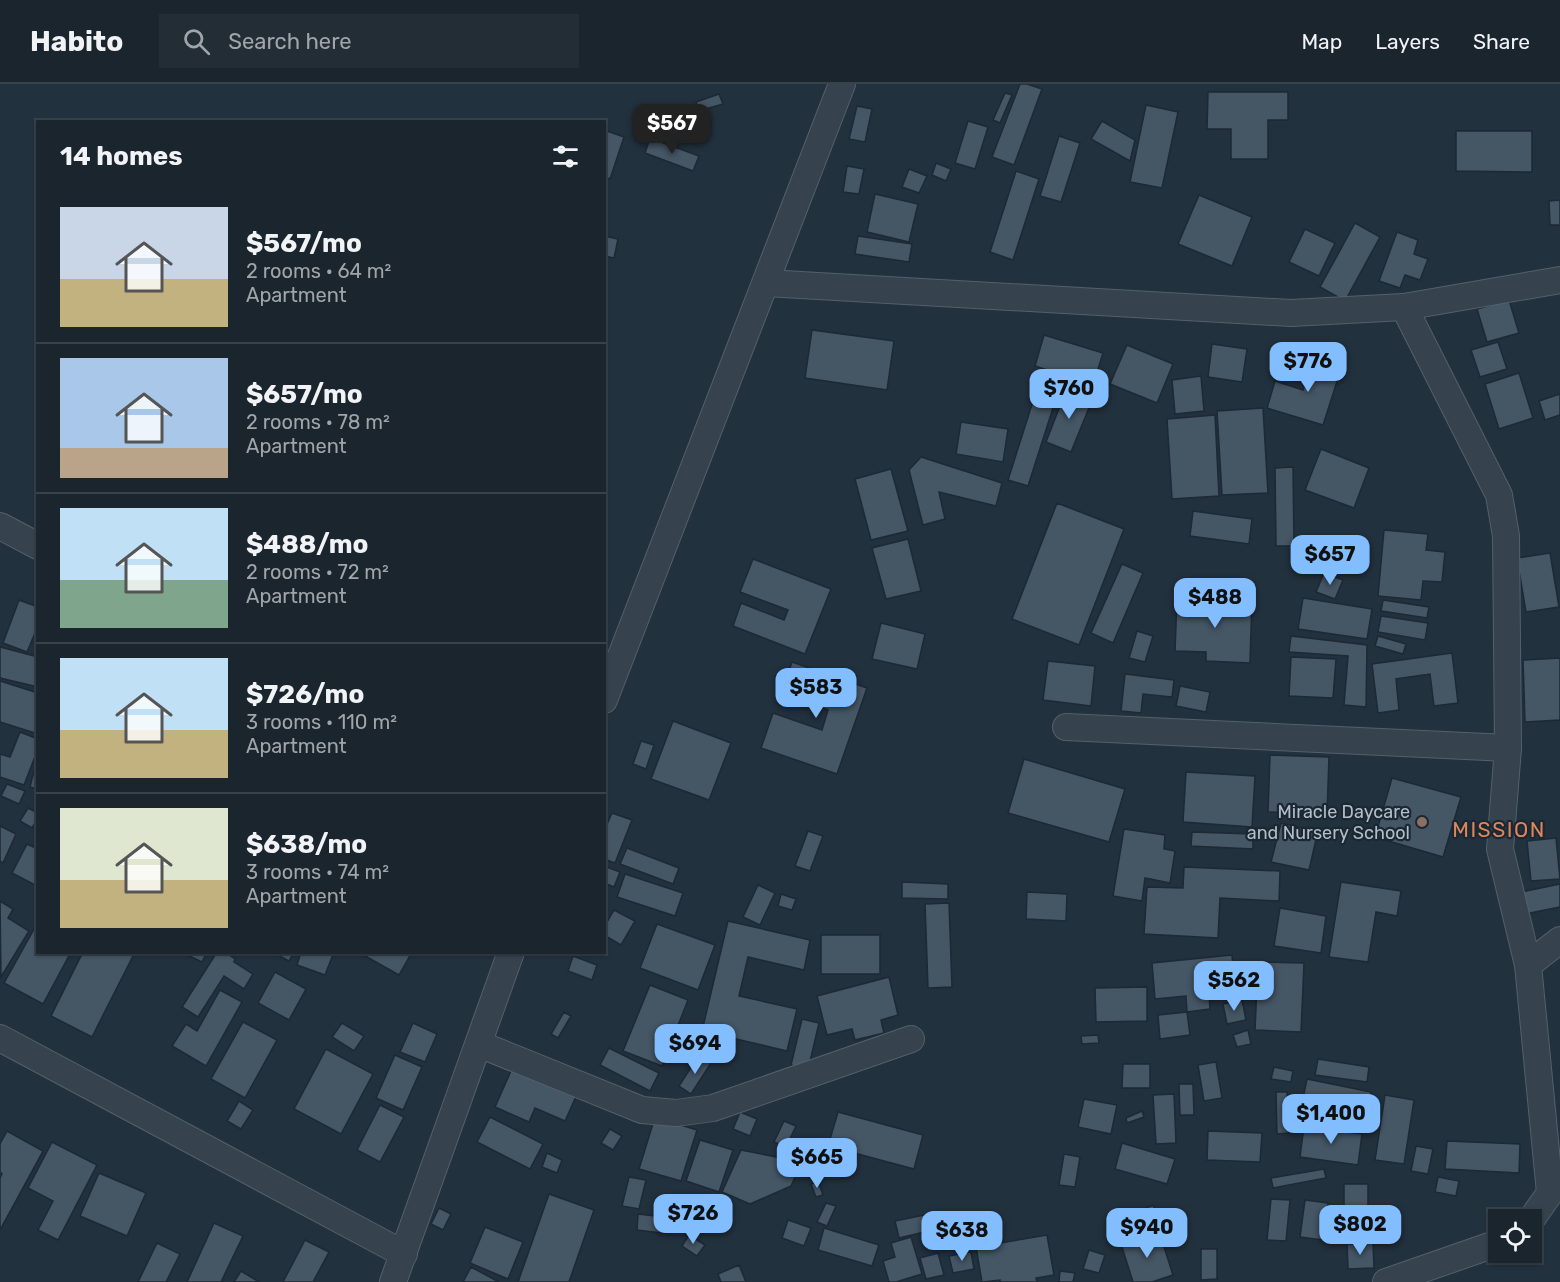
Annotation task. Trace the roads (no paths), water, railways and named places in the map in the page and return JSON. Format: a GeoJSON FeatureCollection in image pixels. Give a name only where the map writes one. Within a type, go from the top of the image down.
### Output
{"type":"FeatureCollection","features":[{"type":"Feature","properties":{"kind":"street"},"geometry":{"type":"LineString","coordinates":[[606,695],[842,84]]}},
{"type":"Feature","properties":{"kind":"street"},"geometry":{"type":"LineString","coordinates":[[766,283],[1291,314],[1404,307],[1560,280]]}},
{"type":"Feature","properties":{"kind":"street"},"geometry":{"type":"LineString","coordinates":[[1404,307],[1499,495],[1506,536],[1508,748],[1500,849],[1528,965],[1550,1193],[1539,1209]]}},
{"type":"Feature","properties":{"kind":"street"},"geometry":{"type":"LineString","coordinates":[[0,526],[36,545]]}},
{"type":"Feature","properties":{"kind":"street"},"geometry":{"type":"LineString","coordinates":[[1066,727],[1508,748]]}},
{"type":"Feature","properties":{"kind":"street"},"geometry":{"type":"LineString","coordinates":[[1528,965],[1560,940]]}},
{"type":"Feature","properties":{"kind":"street"},"geometry":{"type":"LineString","coordinates":[[393,1282],[510,954]]}},
{"type":"Feature","properties":{"kind":"street"},"geometry":{"type":"LineString","coordinates":[[0,1038],[404,1254]]}},
{"type":"Feature","properties":{"kind":"street"},"geometry":{"type":"LineString","coordinates":[[479,1044],[642,1110],[676,1113],[713,1108],[911,1039]]}},
{"type":"Feature","properties":{"kind":"street"},"geometry":{"type":"LineString","coordinates":[[1386,1282],[1488,1246]]}},
{"type":"Feature","properties":{"kind":"place","name":"Miracle Daycare and Nursery School"},"geometry":{"type":"Point","coordinates":[1422,822]}},
{"type":"Feature","properties":{"kind":"district","name":"MISSION"},"geometry":{"type":"Point","coordinates":[1499,829]}}]}
